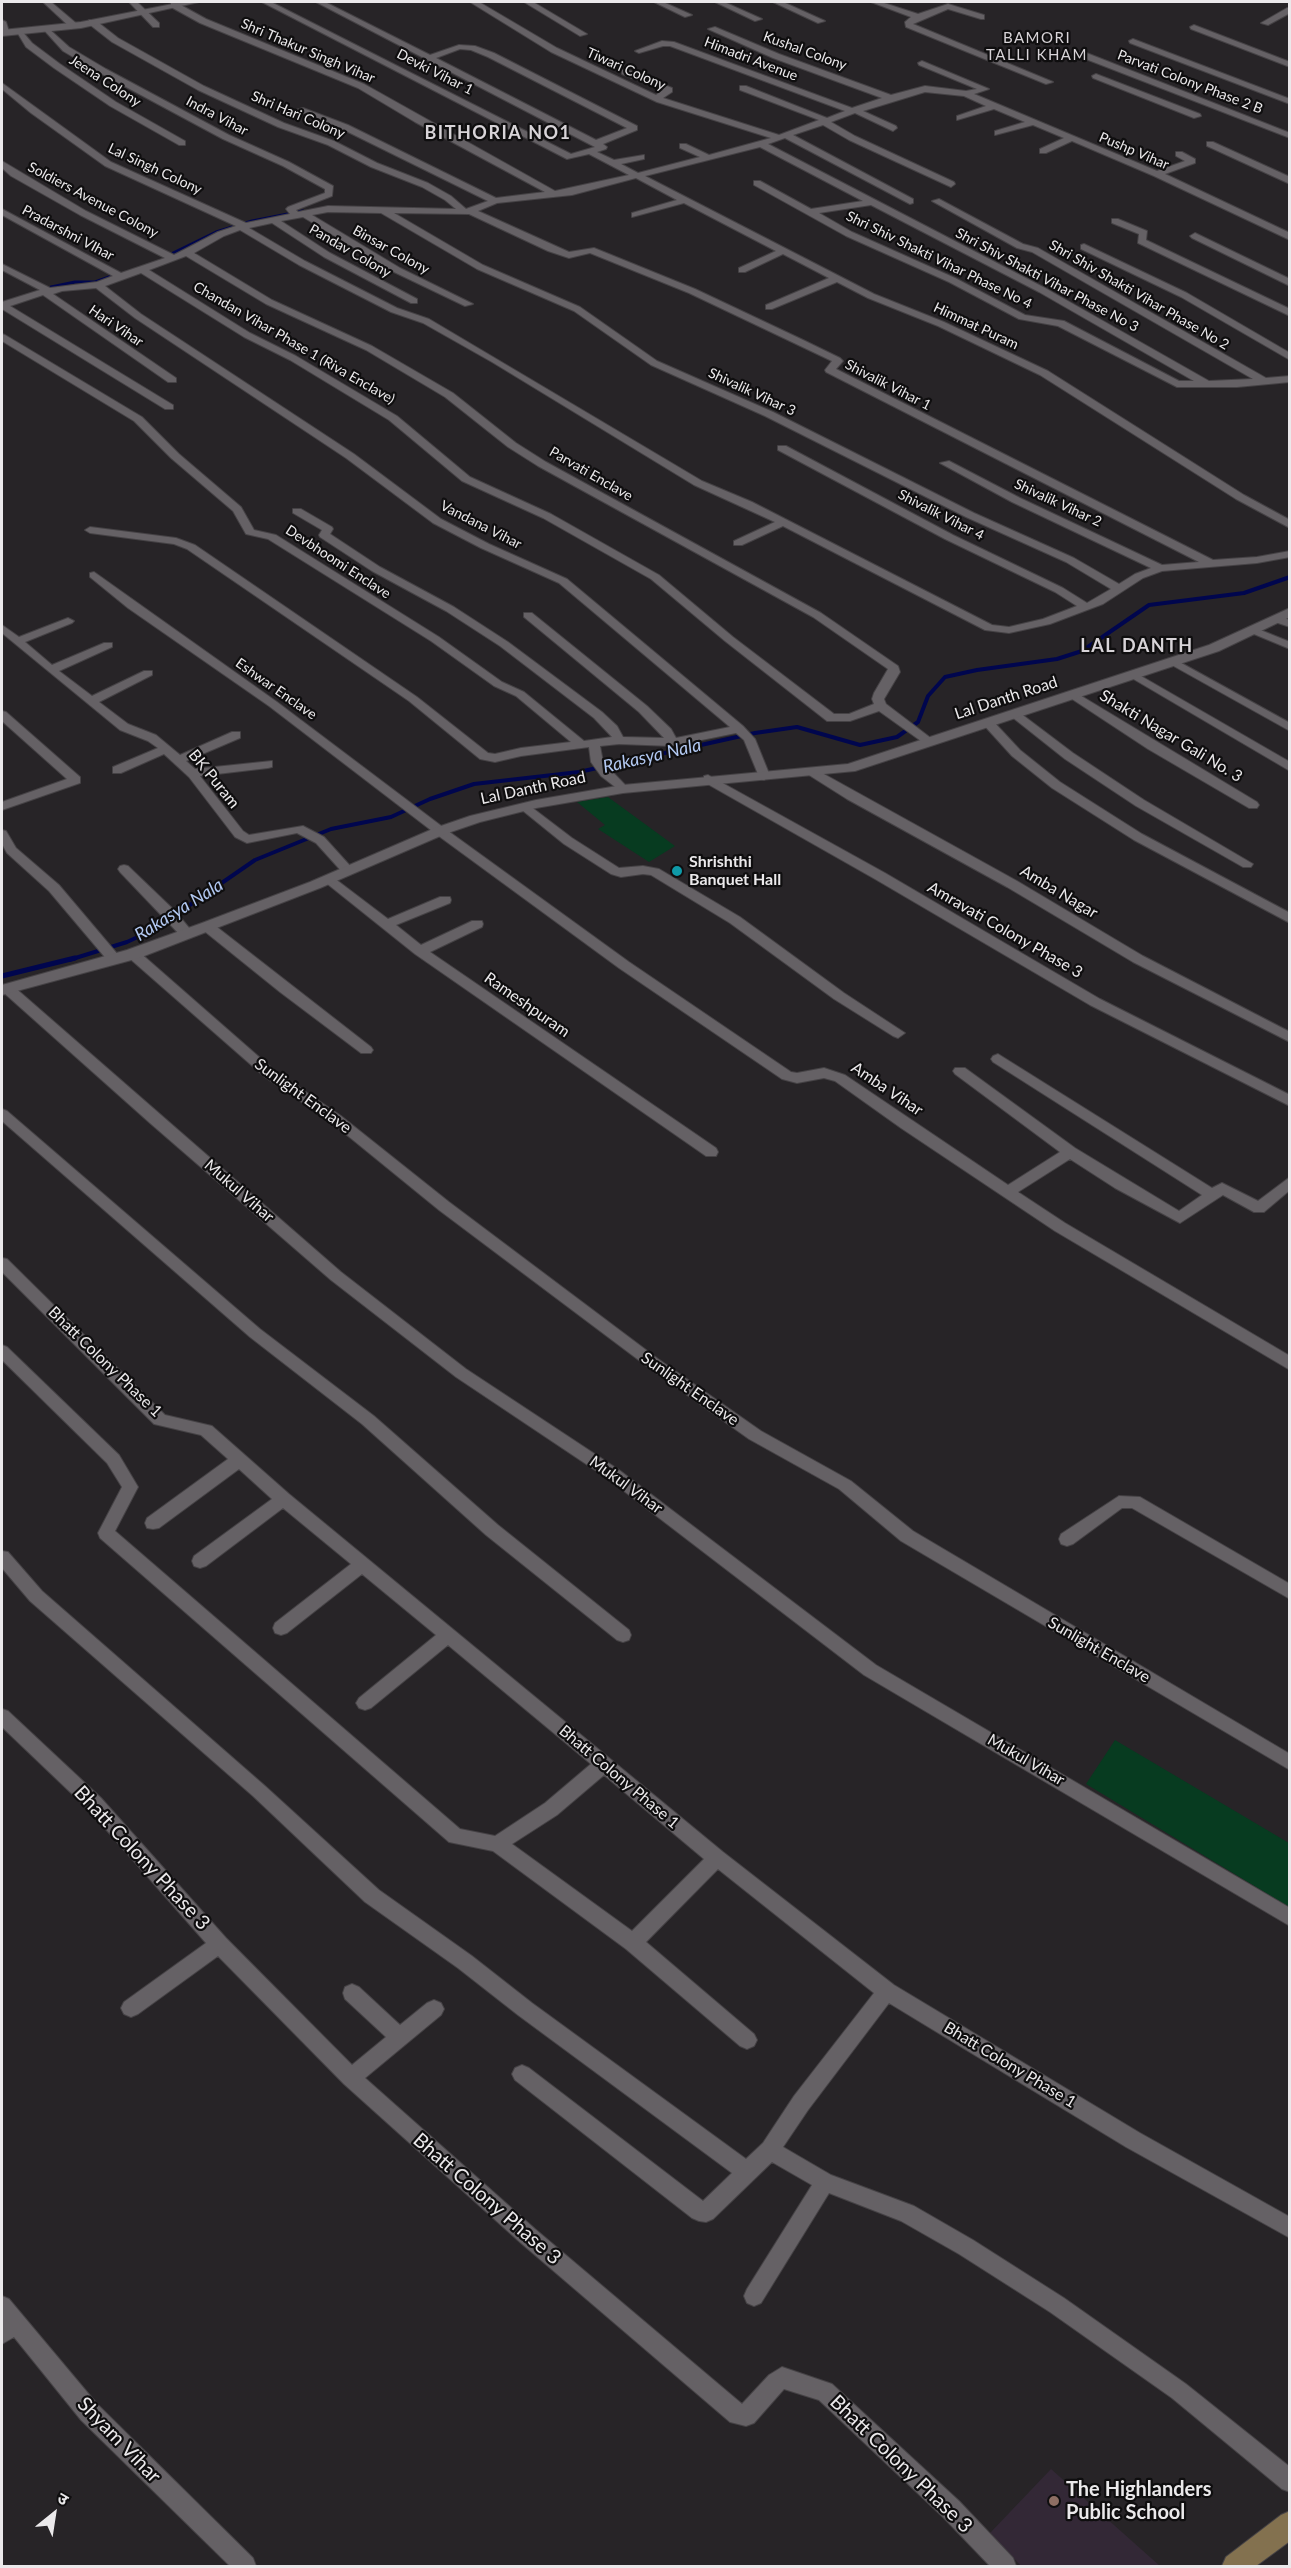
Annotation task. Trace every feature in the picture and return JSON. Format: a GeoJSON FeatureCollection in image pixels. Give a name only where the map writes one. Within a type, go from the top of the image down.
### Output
{"type":"FeatureCollection","features":[{"type":"Feature","properties":{"kind":"main road"},"geometry":{"type":"LineString","coordinates":[[1235,2566],[1285,2534]]}},
{"type":"Feature","properties":{"kind":"street"},"geometry":{"type":"LineString","coordinates":[[47,2],[74,26]]}},
{"type":"Feature","properties":{"kind":"street"},"geometry":{"type":"LineString","coordinates":[[133,2],[156,25]]}},
{"type":"Feature","properties":{"kind":"street"},"geometry":{"type":"LineString","coordinates":[[2,22],[4,33],[48,30],[194,2]]}},
{"type":"Feature","properties":{"kind":"street","name":"Devki Vihar 1"},"geometry":{"type":"LineString","coordinates":[[266,2],[570,157],[594,147]]}},
{"type":"Feature","properties":{"kind":"street","name":"Himmat Puram"},"geometry":{"type":"LineString","coordinates":[[320,2],[594,147],[614,164],[785,250],[836,279],[871,296],[941,324],[1044,373],[1290,525]]}},
{"type":"Feature","properties":{"kind":"street","name":"Tiwari Colony"},"geometry":{"type":"LineString","coordinates":[[474,2],[554,50],[656,98],[716,119],[782,136],[910,201]]}},
{"type":"Feature","properties":{"kind":"street"},"geometry":{"type":"LineString","coordinates":[[528,2],[553,12],[583,34]]}},
{"type":"Feature","properties":{"kind":"street"},"geometry":{"type":"LineString","coordinates":[[658,2],[688,15]]}},
{"type":"Feature","properties":{"kind":"street"},"geometry":{"type":"LineString","coordinates":[[719,2],[758,19]]}},
{"type":"Feature","properties":{"kind":"street"},"geometry":{"type":"LineString","coordinates":[[777,2],[821,21]]}},
{"type":"Feature","properties":{"kind":"street"},"geometry":{"type":"LineString","coordinates":[[875,2],[918,17]]}},
{"type":"Feature","properties":{"kind":"street","name":"Shri Thakur Singh Vihar"},"geometry":{"type":"LineString","coordinates":[[176,4],[214,26],[361,86],[555,195]]}},
{"type":"Feature","properties":{"kind":"street"},"geometry":{"type":"LineString","coordinates":[[981,17],[948,6],[918,17],[908,24],[1049,82]]}},
{"type":"Feature","properties":{"kind":"street"},"geometry":{"type":"LineString","coordinates":[[1265,23],[1290,10]]}},
{"type":"Feature","properties":{"kind":"street","name":"Shri Hari Colony"},"geometry":{"type":"LineString","coordinates":[[92,22],[115,40],[201,88],[281,126],[331,143],[374,165],[425,185],[467,211]]}},
{"type":"Feature","properties":{"kind":"street"},"geometry":{"type":"LineString","coordinates":[[1194,27],[1290,65]]}},
{"type":"Feature","properties":{"kind":"street","name":"Kushal Colony"},"geometry":{"type":"LineString","coordinates":[[712,29],[776,56],[890,98]]}},
{"type":"Feature","properties":{"kind":"street","name":"Indra Vihar"},"geometry":{"type":"LineString","coordinates":[[48,30],[66,49],[103,71],[226,137],[286,164],[330,188],[329,194],[294,206],[291,209],[296,214]]}},
{"type":"Feature","properties":{"kind":"street","name":"Jeena Colony"},"geometry":{"type":"LineString","coordinates":[[21,32],[29,45],[57,66],[113,104],[182,143]]}},
{"type":"Feature","properties":{"kind":"street"},"geometry":{"type":"LineString","coordinates":[[1133,41],[1290,102]]}},
{"type":"Feature","properties":{"kind":"street","name":"Himadri Avenue"},"geometry":{"type":"LineString","coordinates":[[639,51],[662,44],[671,44],[854,111],[893,128]]}},
{"type":"Feature","properties":{"kind":"street"},"geometry":{"type":"LineString","coordinates":[[429,58],[459,47],[472,48],[491,55],[634,128],[594,147]]}},
{"type":"Feature","properties":{"kind":"street","name":"Parvati Colony Phase 2 B"},"geometry":{"type":"LineString","coordinates":[[1082,54],[1290,136]]}},
{"type":"Feature","properties":{"kind":"street"},"geometry":{"type":"LineString","coordinates":[[922,63],[984,89],[966,94]]}},
{"type":"Feature","properties":{"kind":"street"},"geometry":{"type":"LineString","coordinates":[[625,72],[669,90],[656,98]]}},
{"type":"Feature","properties":{"kind":"street"},"geometry":{"type":"LineString","coordinates":[[1110,82],[1131,74]]}},
{"type":"Feature","properties":{"kind":"street"},"geometry":{"type":"LineString","coordinates":[[1096,76],[1197,116]]}},
{"type":"Feature","properties":{"kind":"street","name":"Lal Singh Colony"},"geometry":{"type":"LineString","coordinates":[[2,85],[108,164],[242,225],[302,263],[394,310],[426,321],[495,360],[698,483],[783,522],[995,630],[1009,630],[1046,622],[1086,608],[1147,572],[1160,568]]}},
{"type":"Feature","properties":{"kind":"street"},"geometry":{"type":"LineString","coordinates":[[743,88],[825,121],[852,138],[951,184]]}},
{"type":"Feature","properties":{"kind":"street","name":"Pushp Vihar"},"geometry":{"type":"LineString","coordinates":[[467,211],[495,201],[555,195],[709,158],[761,144],[890,98],[937,88],[966,94],[1157,174],[1290,237]]}},
{"type":"Feature","properties":{"kind":"street"},"geometry":{"type":"LineString","coordinates":[[960,118],[993,106]]}},
{"type":"Feature","properties":{"kind":"street"},"geometry":{"type":"LineString","coordinates":[[300,110],[345,127],[495,201]]}},
{"type":"Feature","properties":{"kind":"street"},"geometry":{"type":"LineString","coordinates":[[998,133],[1031,123]]}},
{"type":"Feature","properties":{"kind":"street"},"geometry":{"type":"LineString","coordinates":[[1043,151],[1070,139]]}},
{"type":"Feature","properties":{"kind":"street","name":"Shri Shiv Shakti Vihar Phase No 3"},"geometry":{"type":"LineString","coordinates":[[761,144],[1042,290],[1207,384]]}},
{"type":"Feature","properties":{"kind":"street"},"geometry":{"type":"LineString","coordinates":[[1210,144],[1290,181]]}},
{"type":"Feature","properties":{"kind":"street"},"geometry":{"type":"LineString","coordinates":[[683,146],[709,158]]}},
{"type":"Feature","properties":{"kind":"street"},"geometry":{"type":"LineString","coordinates":[[1157,174],[1192,161],[1179,154]]}},
{"type":"Feature","properties":{"kind":"street"},"geometry":{"type":"LineString","coordinates":[[614,164],[641,156]]}},
{"type":"Feature","properties":{"kind":"street","name":"Soldiers Avenue Colony"},"geometry":{"type":"LineString","coordinates":[[2,164],[14,174],[83,213],[173,258]]}},
{"type":"Feature","properties":{"kind":"street","name":"Shri Shiv Shakti Vihar Phase No 4"},"geometry":{"type":"LineString","coordinates":[[757,183],[849,234],[952,280],[1023,317],[1067,326],[1178,384],[1207,384]]}},
{"type":"Feature","properties":{"kind":"street"},"geometry":{"type":"LineString","coordinates":[[635,215],[685,200]]}},
{"type":"Feature","properties":{"kind":"street","name":"Shri Shiv Shakti Vihar Phase No 2"},"geometry":{"type":"LineString","coordinates":[[936,201],[1020,246],[1035,250],[1263,381]]}},
{"type":"Feature","properties":{"kind":"street"},"geometry":{"type":"LineString","coordinates":[[811,212],[872,202]]}},
{"type":"Feature","properties":{"kind":"street"},"geometry":{"type":"LineString","coordinates":[[2,305],[16,299],[48,292],[98,285],[187,253],[242,225],[274,221],[296,214],[338,208],[438,213],[467,211]]}},
{"type":"Feature","properties":{"kind":"street","name":"Shivalik Vihar 3"},"geometry":{"type":"LineString","coordinates":[[381,210],[480,267],[577,309],[654,363],[769,414],[970,515],[1070,560],[1119,589]]}},
{"type":"Feature","properties":{"kind":"street","name":"Shivalik Vihar 1"},"geometry":{"type":"LineString","coordinates":[[467,211],[569,255],[591,250],[692,291],[800,342],[837,360],[838,362],[830,370],[1210,563]]}},
{"type":"Feature","properties":{"kind":"street","name":"Pradarshni VIhar"},"geometry":{"type":"LineString","coordinates":[[2,212],[122,277]]}},
{"type":"Feature","properties":{"kind":"street","name":"Binsar Colony"},"geometry":{"type":"LineString","coordinates":[[296,214],[397,270],[468,304]]}},
{"type":"Feature","properties":{"kind":"street"},"geometry":{"type":"LineString","coordinates":[[1115,220],[1144,233],[1141,241],[1290,313]]}},
{"type":"Feature","properties":{"kind":"street","name":"Pandav Colony"},"geometry":{"type":"LineString","coordinates":[[274,221],[327,255],[414,301]]}},
{"type":"Feature","properties":{"kind":"street"},"geometry":{"type":"LineString","coordinates":[[1196,236],[1290,283]]}},
{"type":"Feature","properties":{"kind":"street"},"geometry":{"type":"LineString","coordinates":[[1084,247],[1184,295],[1290,357]]}},
{"type":"Feature","properties":{"kind":"street"},"geometry":{"type":"LineString","coordinates":[[742,270],[785,250]]}},
{"type":"Feature","properties":{"kind":"street","name":"Parvati Enclave"},"geometry":{"type":"LineString","coordinates":[[187,253],[269,302],[369,348],[450,395],[512,445],[542,464],[817,615],[894,668],[894,672],[879,693],[878,699],[881,706]]}},
{"type":"Feature","properties":{"kind":"street","name":"Hari Vihar"},"geometry":{"type":"LineString","coordinates":[[2,267],[48,292],[91,326],[172,380]]}},
{"type":"Feature","properties":{"kind":"street","name":"Chandan Vihar Phase 1 (Riva Enclave)"},"geometry":{"type":"LineString","coordinates":[[141,270],[247,335],[311,369],[393,418],[466,479],[547,516],[655,577],[729,639],[831,718],[850,717],[881,706]]}},
{"type":"Feature","properties":{"kind":"street"},"geometry":{"type":"LineString","coordinates":[[769,307],[836,279]]}},
{"type":"Feature","properties":{"kind":"street","name":"Vandana Vihar"},"geometry":{"type":"LineString","coordinates":[[98,285],[138,316],[350,456],[437,521],[485,546],[563,581],[743,733],[764,776]]}},
{"type":"Feature","properties":{"kind":"street"},"geometry":{"type":"LineString","coordinates":[[2,305],[169,407]]}},
{"type":"Feature","properties":{"kind":"street","name":"Devbhoomi Enclave"},"geometry":{"type":"LineString","coordinates":[[2,337],[138,419],[175,456],[237,509],[250,532],[272,537],[435,639],[498,684],[519,694],[581,744]]}},
{"type":"Feature","properties":{"kind":"street"},"geometry":{"type":"LineString","coordinates":[[1207,384],[1290,379]]}},
{"type":"Feature","properties":{"kind":"street","name":"Shivalik Vihar 4"},"geometry":{"type":"LineString","coordinates":[[782,448],[949,537],[1059,590],[1086,608]]}},
{"type":"Feature","properties":{"kind":"street","name":"Shivalik Vihar 2"},"geometry":{"type":"LineString","coordinates":[[945,463],[1016,500],[1160,568]]}},
{"type":"Feature","properties":{"kind":"street"},"geometry":{"type":"LineString","coordinates":[[297,511],[328,529],[324,535],[376,569],[450,609],[504,644],[598,715],[613,729],[619,740]]}},
{"type":"Feature","properties":{"kind":"street"},"geometry":{"type":"LineString","coordinates":[[738,543],[783,522]]}},
{"type":"Feature","properties":{"kind":"street"},"geometry":{"type":"LineString","coordinates":[[90,530],[176,541],[191,547],[404,692],[484,756],[495,758],[619,740],[672,742],[743,733]]}},
{"type":"Feature","properties":{"kind":"street"},"geometry":{"type":"LineString","coordinates":[[1160,568],[1257,560],[1290,554]]}},
{"type":"Feature","properties":{"kind":"street","name":"Eshwar Enclave"},"geometry":{"type":"LineString","coordinates":[[94,575],[132,606],[282,711],[440,831]]}},
{"type":"Feature","properties":{"kind":"street"},"geometry":{"type":"LineString","coordinates":[[528,615],[643,709],[667,732],[672,742]]}},
{"type":"Feature","properties":{"kind":"street","name":"Lal Danth Road"},"geometry":{"type":"LineString","coordinates":[[5,989],[110,953],[133,954],[208,927],[330,879],[440,831],[475,819],[623,789],[708,779],[850,768],[923,738],[988,723],[1174,662],[1285,618]]}},
{"type":"Feature","properties":{"kind":"street"},"geometry":{"type":"LineString","coordinates":[[18,641],[68,621]]}},
{"type":"Feature","properties":{"kind":"street","name":"BK Puram"},"geometry":{"type":"LineString","coordinates":[[2,627],[51,670],[124,727],[152,738],[179,760],[233,829],[247,839],[289,829],[299,829],[315,837],[348,871]]}},
{"type":"Feature","properties":{"kind":"street"},"geometry":{"type":"LineString","coordinates":[[1253,630],[1290,646]]}},
{"type":"Feature","properties":{"kind":"street"},"geometry":{"type":"LineString","coordinates":[[51,670],[108,645]]}},
{"type":"Feature","properties":{"kind":"street"},"geometry":{"type":"LineString","coordinates":[[1174,662],[1290,728]]}},
{"type":"Feature","properties":{"kind":"street"},"geometry":{"type":"LineString","coordinates":[[91,701],[148,673]]}},
{"type":"Feature","properties":{"kind":"street"},"geometry":{"type":"LineString","coordinates":[[1134,675],[1290,767]]}},
{"type":"Feature","properties":{"kind":"street","name":"Shakti Nagar Gali No. 3"},"geometry":{"type":"LineString","coordinates":[[1073,695],[1152,746],[1252,805]]}},
{"type":"Feature","properties":{"kind":"street"},"geometry":{"type":"LineString","coordinates":[[881,706],[923,738]]}},
{"type":"Feature","properties":{"kind":"street"},"geometry":{"type":"LineString","coordinates":[[1016,714],[1069,756],[1140,803],[1247,864]]}},
{"type":"Feature","properties":{"kind":"street"},"geometry":{"type":"LineString","coordinates":[[2,715],[76,780],[2,806]]}},
{"type":"Feature","properties":{"kind":"street"},"geometry":{"type":"LineString","coordinates":[[988,723],[1016,753],[1056,785],[1138,837],[1290,919]]}},
{"type":"Feature","properties":{"kind":"street"},"geometry":{"type":"LineString","coordinates":[[179,760],[236,735]]}},
{"type":"Feature","properties":{"kind":"street"},"geometry":{"type":"LineString","coordinates":[[594,743],[601,767],[623,789]]}},
{"type":"Feature","properties":{"kind":"street"},"geometry":{"type":"LineString","coordinates":[[117,770],[166,749]]}},
{"type":"Feature","properties":{"kind":"street"},"geometry":{"type":"LineString","coordinates":[[191,773],[267,764]]}},
{"type":"Feature","properties":{"kind":"street","name":"Amba Nagar"},"geometry":{"type":"LineString","coordinates":[[813,772],[851,796],[1012,884],[1138,959],[1290,1038]]}},
{"type":"Feature","properties":{"kind":"street","name":"Amravati Colony Phase 3"},"geometry":{"type":"LineString","coordinates":[[708,779],[880,876],[1095,1002],[1290,1101]]}},
{"type":"Feature","properties":{"kind":"street"},"geometry":{"type":"LineString","coordinates":[[526,807],[568,841],[615,871],[621,873],[644,870],[655,872],[735,920],[839,996],[898,1033]]}},
{"type":"Feature","properties":{"kind":"street","name":"Amba Vihar"},"geometry":{"type":"LineString","coordinates":[[440,831],[624,964],[787,1076],[797,1078],[824,1073],[840,1078],[906,1125],[1060,1227],[1290,1364]]}},
{"type":"Feature","properties":{"kind":"street"},"geometry":{"type":"LineString","coordinates":[[2,834],[10,850],[54,888],[110,953]]}},
{"type":"Feature","properties":{"kind":"street"},"geometry":{"type":"LineString","coordinates":[[124,869],[187,934]]}},
{"type":"Feature","properties":{"kind":"street","name":"Rameshpuram"},"geometry":{"type":"LineString","coordinates":[[330,879],[420,951],[711,1152]]}},
{"type":"Feature","properties":{"kind":"street"},"geometry":{"type":"LineString","coordinates":[[386,925],[445,900]]}},
{"type":"Feature","properties":{"kind":"street"},"geometry":{"type":"LineString","coordinates":[[420,951],[477,924]]}},
{"type":"Feature","properties":{"kind":"street"},"geometry":{"type":"LineString","coordinates":[[208,927],[285,990],[366,1050]]}},
{"type":"Feature","properties":{"kind":"street","name":"Sunlight Enclave"},"geometry":{"type":"LineString","coordinates":[[133,954],[270,1074],[336,1119],[463,1220],[653,1363],[755,1435],[845,1485],[907,1536],[1290,1763]]}},
{"type":"Feature","properties":{"kind":"street","name":"Mukul Vihar"},"geometry":{"type":"LineString","coordinates":[[5,989],[336,1276],[460,1373],[613,1474],[870,1670],[1290,1918]]}},
{"type":"Feature","properties":{"kind":"street"},"geometry":{"type":"LineString","coordinates":[[998,1059],[1212,1195]]}},
{"type":"Feature","properties":{"kind":"street"},"geometry":{"type":"LineString","coordinates":[[960,1071],[1070,1152],[1180,1218],[1222,1188],[1259,1208],[1290,1182]]}},
{"type":"Feature","properties":{"kind":"street"},"geometry":{"type":"LineString","coordinates":[[2,1114],[255,1333],[368,1420],[492,1530],[623,1635]]}},
{"type":"Feature","properties":{"kind":"street"},"geometry":{"type":"LineString","coordinates":[[1008,1192],[1070,1152]]}},
{"type":"Feature","properties":{"kind":"street","name":"Bhatt Colony Phase 1"},"geometry":{"type":"LineString","coordinates":[[2,1263],[160,1420],[206,1431],[283,1498],[717,1858],[887,1991],[1133,2140],[1290,2228]]}},
{"type":"Feature","properties":{"kind":"street"},"geometry":{"type":"LineString","coordinates":[[2,1351],[113,1459],[130,1487],[106,1533],[455,1836],[497,1844],[633,1943],[747,2040]]}},
{"type":"Feature","properties":{"kind":"street"},"geometry":{"type":"LineString","coordinates":[[153,1523],[239,1460]]}},
{"type":"Feature","properties":{"kind":"street"},"geometry":{"type":"LineString","coordinates":[[200,1561],[283,1498]]}},
{"type":"Feature","properties":{"kind":"street"},"geometry":{"type":"LineString","coordinates":[[1067,1539],[1119,1502],[1134,1502],[1290,1592]]}},
{"type":"Feature","properties":{"kind":"street"},"geometry":{"type":"LineString","coordinates":[[2,1557],[36,1596],[259,1791],[372,1896],[465,1962],[525,2009],[747,2172]]}},
{"type":"Feature","properties":{"kind":"street"},"geometry":{"type":"LineString","coordinates":[[281,1628],[363,1564]]}},
{"type":"Feature","properties":{"kind":"street"},"geometry":{"type":"LineString","coordinates":[[365,1703],[448,1635]]}},
{"type":"Feature","properties":{"kind":"street","name":"Bhatt Colony Phase 3"},"geometry":{"type":"LineString","coordinates":[[2,1716],[95,1804],[219,1944],[351,2078],[528,2236],[738,2414],[746,2415],[752,2411],[782,2378],[825,2391],[951,2510],[1005,2566]]}},
{"type":"Feature","properties":{"kind":"street"},"geometry":{"type":"LineString","coordinates":[[497,1844],[551,1809],[604,1764]]}},
{"type":"Feature","properties":{"kind":"street"},"geometry":{"type":"LineString","coordinates":[[633,1943],[717,1858]]}},
{"type":"Feature","properties":{"kind":"street"},"geometry":{"type":"LineString","coordinates":[[131,2008],[219,1944]]}},
{"type":"Feature","properties":{"kind":"street"},"geometry":{"type":"LineString","coordinates":[[522,2074],[699,2211],[706,2212],[770,2150],[801,2103],[887,1991]]}},
{"type":"Feature","properties":{"kind":"street"},"geometry":{"type":"LineString","coordinates":[[352,1993],[399,2037]]}},
{"type":"Feature","properties":{"kind":"street"},"geometry":{"type":"LineString","coordinates":[[351,2078],[434,2009]]}},
{"type":"Feature","properties":{"kind":"street"},"geometry":{"type":"LineString","coordinates":[[770,2150],[825,2181],[907,2213],[1020,2282],[1179,2391],[1290,2481]]}},
{"type":"Feature","properties":{"kind":"street"},"geometry":{"type":"LineString","coordinates":[[754,2296],[825,2181]]}},
{"type":"Feature","properties":{"kind":"street","name":"Shyam Vihar"},"geometry":{"type":"LineString","coordinates":[[5,2321],[89,2412],[245,2566]]}},
{"type":"Feature","properties":{"kind":"shaded area","name":"The Highlanders Public School"},"geometry":{"type":"Polygon","coordinates":[[[1051,2469],[1160,2566],[1021,2566],[990,2533],[1051,2469]]]}},
{"type":"Feature","properties":{"kind":"green space"},"geometry":{"type":"Polygon","coordinates":[[[608,797],[675,846],[649,862],[598,829],[605,825],[577,802],[608,797]]]}},
{"type":"Feature","properties":{"kind":"green space"},"geometry":{"type":"Polygon","coordinates":[[[1115,1740],[1289,1843],[1289,1907],[1086,1784],[1115,1740]]]}},
{"type":"Feature","properties":{"kind":"waterway"},"geometry":{"type":"LineString","coordinates":[[173,253],[216,232],[252,221],[303,211]]}},
{"type":"Feature","properties":{"kind":"waterway"},"geometry":{"type":"LineString","coordinates":[[51,287],[75,282],[95,282],[112,276]]}},
{"type":"Feature","properties":{"kind":"waterway","name":"Rakasya Nala"},"geometry":{"type":"LineString","coordinates":[[69,960],[127,942],[155,929],[255,860],[331,829],[391,817],[430,799],[474,784],[579,772],[755,733],[797,727],[860,745],[897,737],[918,722],[928,696],[945,677],[977,670],[1057,659],[1082,651],[1149,605],[1244,593],[1290,577]]}},
{"type":"Feature","properties":{"kind":"waterway","name":"Rakasya Nala"},"geometry":{"type":"LineString","coordinates":[[2,976],[75,958]]}},
{"type":"Feature","properties":{"kind":"place","name":"Shrishthi Banquet Hall"},"geometry":{"type":"Point","coordinates":[677,871]}},
{"type":"Feature","properties":{"kind":"place","name":"The Highlanders Public School"},"geometry":{"type":"Point","coordinates":[1054,2501]}},
{"type":"Feature","properties":{"kind":"district","name":"BAMORI TALLI KHAM"},"geometry":{"type":"Point","coordinates":[1037,46]}},
{"type":"Feature","properties":{"kind":"district","name":"BITHORIA NO1"},"geometry":{"type":"Point","coordinates":[498,133]}},
{"type":"Feature","properties":{"kind":"district","name":"LAL DANTH"},"geometry":{"type":"Point","coordinates":[1137,646]}}]}
